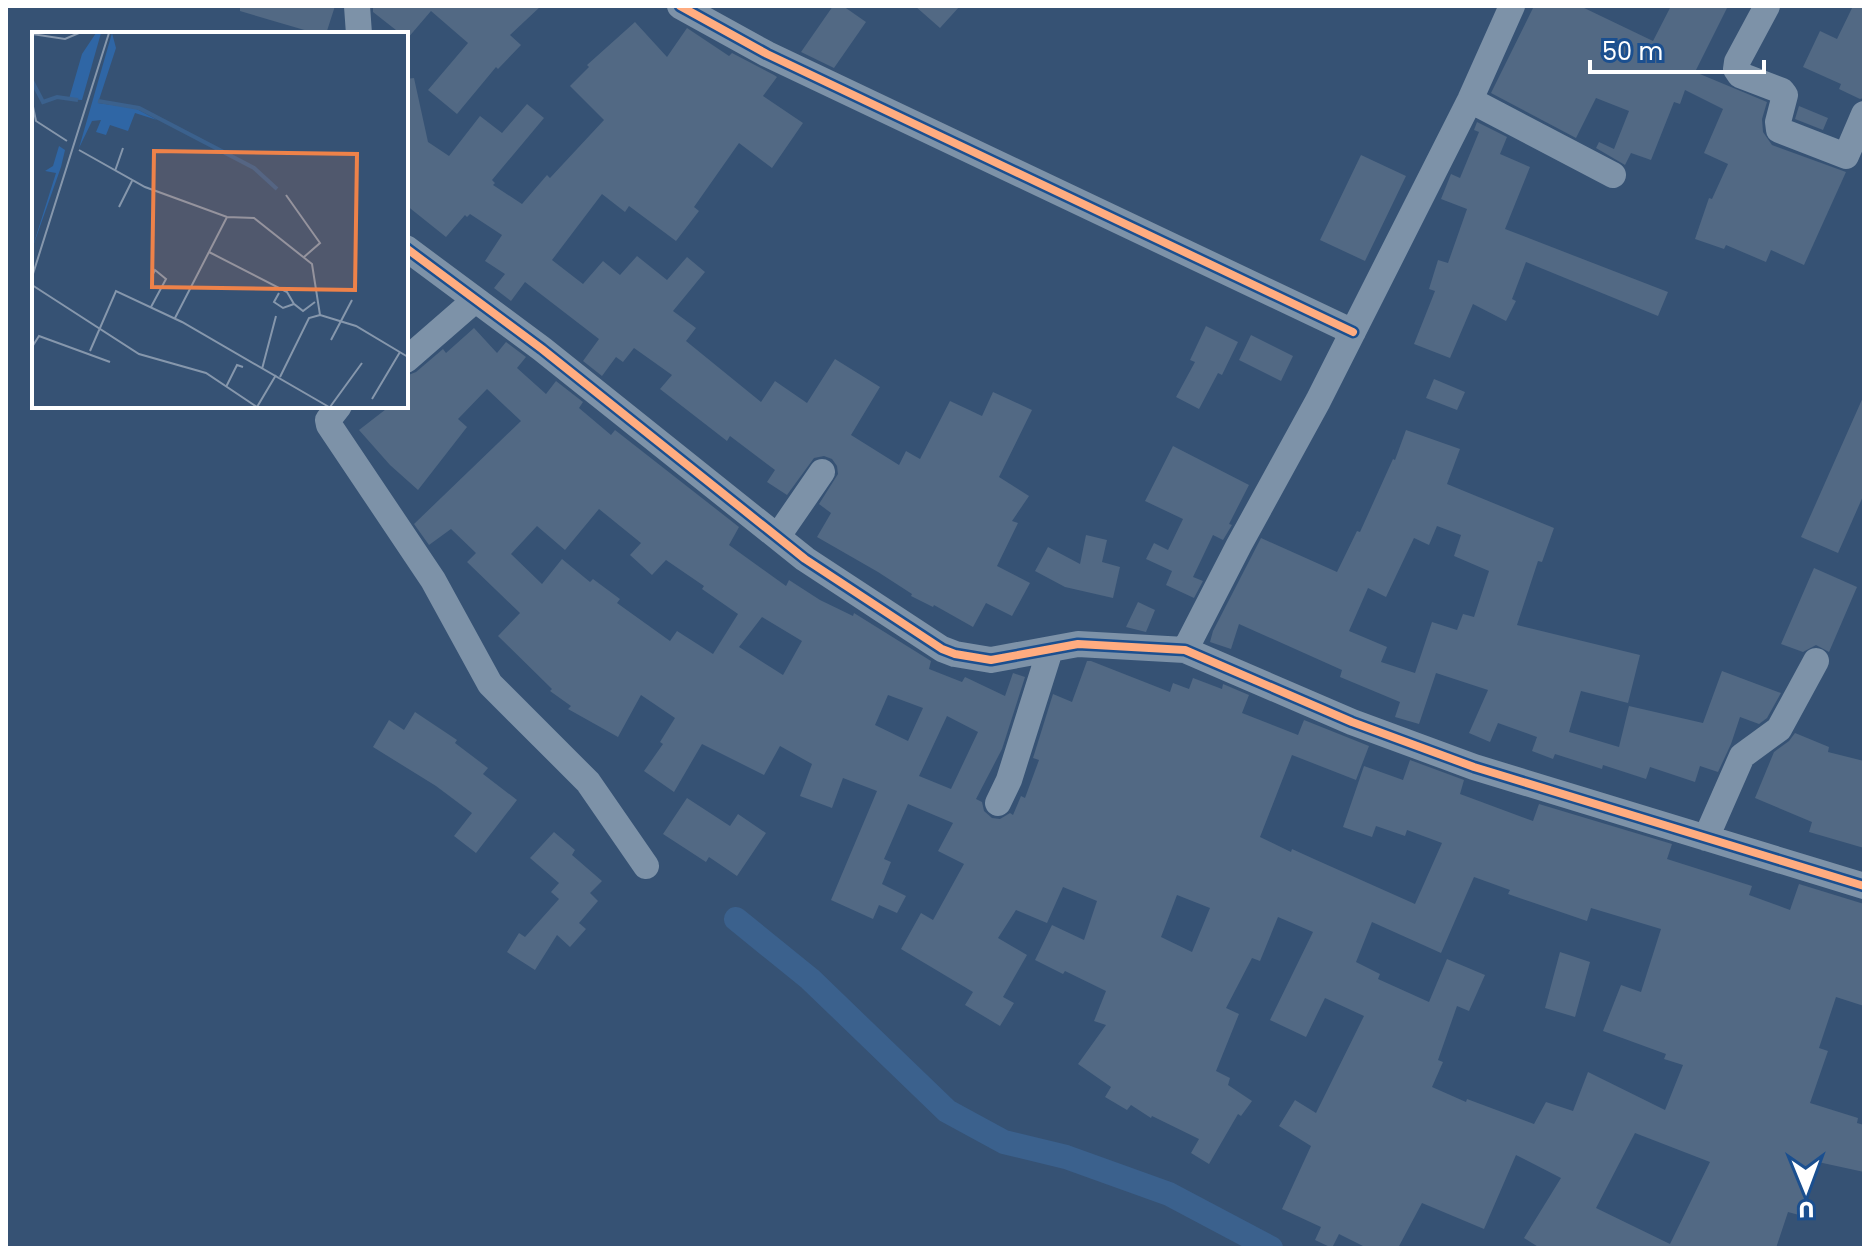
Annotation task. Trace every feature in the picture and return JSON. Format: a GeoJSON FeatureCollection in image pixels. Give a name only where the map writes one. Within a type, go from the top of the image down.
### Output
{"type":"FeatureCollection","features":[{"type":"Feature","properties":{"kind":"street"},"geometry":{"type":"LineString","coordinates":[[357,6],[359,32]]}},
{"type":"Feature","properties":{"kind":"street"},"geometry":{"type":"LineString","coordinates":[[680,6],[767,54],[1353,332]]}},
{"type":"Feature","properties":{"kind":"street"},"geometry":{"type":"LineString","coordinates":[[1185,650],[1353,332],[1470,100],[1512,6]]}},
{"type":"Feature","properties":{"kind":"street"},"geometry":{"type":"LineString","coordinates":[[1767,6],[1736,69],[1740,75],[1782,91],[1785,95],[1779,130],[1846,156],[1864,114]]}},
{"type":"Feature","properties":{"kind":"street"},"geometry":{"type":"LineString","coordinates":[[1470,100],[1613,175]]}},
{"type":"Feature","properties":{"kind":"street"},"geometry":{"type":"LineString","coordinates":[[408,250],[530,340],[805,559],[942,649],[991,660],[1078,644],[1185,650],[1352,722],[1474,767],[1864,886]]}},
{"type":"Feature","properties":{"kind":"street"},"geometry":{"type":"LineString","coordinates":[[408,358],[475,300]]}},
{"type":"Feature","properties":{"kind":"street"},"geometry":{"type":"LineString","coordinates":[[337,408],[328,420],[329,425],[433,580],[490,684],[588,782],[646,866]]}},
{"type":"Feature","properties":{"kind":"street"},"geometry":{"type":"LineString","coordinates":[[778,536],[822,472]]}},
{"type":"Feature","properties":{"kind":"street"},"geometry":{"type":"LineString","coordinates":[[998,803],[1009,780],[1050,650]]}},
{"type":"Feature","properties":{"kind":"street"},"geometry":{"type":"LineString","coordinates":[[1706,838],[1742,756],[1776,733],[1816,661]]}},
{"type":"Feature","properties":{"kind":"building"},"geometry":{"type":"Polygon","coordinates":[[[240,6],[335,6],[327,32],[311,32],[240,11],[240,6]]]}},
{"type":"Feature","properties":{"kind":"building"},"geometry":{"type":"Polygon","coordinates":[[[373,6],[541,6],[510,35],[521,45],[498,69],[496,67],[457,114],[428,90],[468,43],[431,11],[408,38],[408,32],[398,32],[373,12],[373,6]]]}},
{"type":"Feature","properties":{"kind":"building"},"geometry":{"type":"Polygon","coordinates":[[[833,6],[843,6],[866,22],[834,68],[801,52],[833,6]]]}},
{"type":"Feature","properties":{"kind":"building"},"geometry":{"type":"Polygon","coordinates":[[[915,6],[960,6],[940,28],[915,6]]]}},
{"type":"Feature","properties":{"kind":"building"},"geometry":{"type":"Polygon","coordinates":[[[1534,6],[1580,6],[1653,41],[1671,6],[1728,6],[1695,72],[1767,102],[1762,119],[1763,132],[1772,145],[1846,172],[1804,265],[1771,250],[1766,262],[1726,245],[1724,249],[1695,239],[1709,198],[1712,199],[1728,164],[1704,153],[1723,109],[1685,90],[1680,104],[1674,102],[1651,160],[1631,153],[1625,165],[1596,148],[1599,142],[1614,149],[1629,111],[1596,98],[1576,138],[1491,93],[1534,6]]]}},
{"type":"Feature","properties":{"kind":"building"},"geometry":{"type":"Polygon","coordinates":[[[1853,6],[1864,6],[1864,98],[1860,99],[1839,89],[1841,84],[1803,67],[1820,31],[1837,39],[1853,6]]]}},
{"type":"Feature","properties":{"kind":"building"},"geometry":{"type":"Polygon","coordinates":[[[635,22],[667,57],[687,28],[729,56],[732,53],[777,77],[763,96],[803,123],[772,168],[739,143],[694,207],[699,211],[676,241],[629,206],[625,212],[602,194],[552,260],[583,284],[603,261],[620,275],[637,256],[667,280],[687,257],[705,272],[673,311],[696,328],[686,341],[761,402],[775,381],[807,403],[835,359],[880,387],[851,435],[899,465],[906,451],[920,459],[950,401],[982,416],[993,392],[1032,410],[999,477],[1029,496],[1012,521],[1018,523],[997,566],[1030,583],[1012,616],[986,603],[973,627],[911,596],[878,572],[817,537],[831,513],[819,504],[838,474],[832,459],[824,456],[814,458],[787,495],[767,482],[775,470],[730,436],[727,441],[660,389],[672,375],[634,348],[623,362],[616,357],[602,376],[583,361],[599,339],[525,282],[511,301],[494,288],[505,274],[485,261],[502,235],[470,214],[465,215],[446,237],[408,207],[408,79],[414,78],[428,142],[449,156],[480,116],[502,133],[527,104],[544,118],[492,180],[493,185],[522,204],[604,120],[570,86],[589,67],[587,65],[635,22]]]}},
{"type":"Feature","properties":{"kind":"building"},"geometry":{"type":"Polygon","coordinates":[[[1799,106],[1828,118],[1823,130],[1795,119],[1799,106]]]}},
{"type":"Feature","properties":{"kind":"building"},"geometry":{"type":"Polygon","coordinates":[[[1477,122],[1507,137],[1500,154],[1530,167],[1505,229],[1668,292],[1658,316],[1526,262],[1512,299],[1516,301],[1506,321],[1473,304],[1450,358],[1414,344],[1435,291],[1429,289],[1438,260],[1448,263],[1467,209],[1441,199],[1451,174],[1460,178],[1479,132],[1474,130],[1477,122]]]}},
{"type":"Feature","properties":{"kind":"building"},"geometry":{"type":"Polygon","coordinates":[[[1361,155],[1406,176],[1365,261],[1320,240],[1361,155]]]}},
{"type":"Feature","properties":{"kind":"building"},"geometry":{"type":"Polygon","coordinates":[[[1206,326],[1238,342],[1222,375],[1218,373],[1199,409],[1176,397],[1195,362],[1190,360],[1206,326]]]}},
{"type":"Feature","properties":{"kind":"building"},"geometry":{"type":"Polygon","coordinates":[[[474,328],[497,353],[506,342],[526,357],[517,368],[546,394],[556,381],[583,402],[579,408],[611,435],[615,430],[739,527],[729,545],[786,586],[789,580],[820,600],[853,616],[854,613],[931,661],[929,669],[962,682],[965,677],[1005,696],[1013,673],[1025,677],[1002,749],[976,799],[982,802],[984,811],[992,818],[1000,819],[1010,813],[1013,815],[1021,796],[1025,798],[1039,760],[1033,758],[1053,694],[1072,702],[1087,661],[1091,661],[1170,692],[1173,683],[1189,689],[1193,678],[1222,689],[1223,684],[1249,695],[1242,713],[1298,735],[1304,720],[1369,746],[1356,780],[1292,755],[1260,837],[1415,904],[1442,843],[1407,830],[1405,836],[1376,826],[1372,837],[1343,827],[1364,766],[1403,780],[1410,760],[1464,780],[1460,794],[1533,821],[1539,804],[1672,844],[1667,859],[1752,886],[1749,895],[1790,910],[1799,884],[1864,904],[1864,1006],[1836,997],[1819,1048],[1828,1051],[1810,1103],[1858,1118],[1857,1123],[1864,1125],[1864,1172],[1818,1162],[1799,1215],[1788,1212],[1776,1248],[1540,1248],[1524,1238],[1561,1178],[1516,1155],[1484,1229],[1422,1203],[1398,1248],[1367,1248],[1339,1234],[1332,1248],[1315,1240],[1321,1227],[1282,1209],[1311,1146],[1279,1126],[1295,1100],[1316,1113],[1364,1016],[1325,998],[1306,1037],[1270,1020],[1313,932],[1278,917],[1260,961],[1252,958],[1226,1008],[1239,1014],[1216,1071],[1230,1078],[1228,1085],[1252,1101],[1241,1116],[1238,1114],[1209,1164],[1191,1153],[1199,1139],[1151,1118],[1131,1105],[1127,1110],[1105,1097],[1111,1087],[1078,1064],[1106,1025],[1094,1021],[1106,991],[1035,960],[1052,925],[1084,940],[1097,901],[1063,887],[1047,923],[1016,910],[998,938],[1027,955],[1003,997],[1014,1003],[1000,1026],[965,1005],[973,992],[901,949],[921,913],[933,920],[964,864],[938,851],[953,823],[908,804],[884,859],[891,862],[882,884],[906,896],[897,913],[879,905],[873,919],[831,900],[877,791],[843,778],[832,808],[800,796],[812,764],[780,746],[764,775],[702,744],[674,792],[644,771],[663,744],[660,742],[675,718],[641,695],[618,737],[568,709],[571,706],[550,691],[552,689],[498,636],[520,613],[467,562],[476,553],[451,529],[429,545],[414,524],[521,421],[487,389],[458,419],[467,427],[418,490],[390,465],[359,430],[387,408],[408,408],[408,375],[443,349],[446,353],[474,328]],[[599,509],[565,550],[537,526],[511,554],[542,584],[562,559],[590,582],[593,579],[620,599],[617,603],[670,641],[677,631],[713,654],[738,614],[666,560],[652,575],[630,555],[641,543],[599,509]],[[762,617],[739,647],[783,675],[802,641],[762,617]],[[888,695],[875,725],[908,741],[923,708],[888,695]],[[947,716],[919,776],[951,789],[978,732],[947,716]],[[1474,877],[1441,953],[1372,922],[1356,962],[1380,974],[1378,979],[1429,1002],[1447,959],[1485,975],[1469,1011],[1457,1006],[1438,1060],[1443,1062],[1432,1087],[1466,1102],[1467,1099],[1534,1124],[1546,1102],[1573,1111],[1588,1072],[1665,1110],[1683,1065],[1664,1059],[1666,1054],[1603,1031],[1621,985],[1641,992],[1661,929],[1591,908],[1587,921],[1508,894],[1510,890],[1474,877]],[[1177,895],[1161,937],[1192,952],[1210,908],[1177,895]],[[1635,1133],[1596,1208],[1670,1244],[1710,1162],[1635,1133]]]}},
{"type":"Feature","properties":{"kind":"building"},"geometry":{"type":"Polygon","coordinates":[[[1251,335],[1293,356],[1281,381],[1239,360],[1251,335]]]}},
{"type":"Feature","properties":{"kind":"building"},"geometry":{"type":"Polygon","coordinates":[[[1434,379],[1465,392],[1457,410],[1426,398],[1434,379]]]}},
{"type":"Feature","properties":{"kind":"building"},"geometry":{"type":"Polygon","coordinates":[[[1864,395],[1864,494],[1838,553],[1801,537],[1864,395]]]}},
{"type":"Feature","properties":{"kind":"building"},"geometry":{"type":"Polygon","coordinates":[[[1406,430],[1460,449],[1447,484],[1554,528],[1542,562],[1538,561],[1517,625],[1640,655],[1628,703],[1581,691],[1569,732],[1619,747],[1629,706],[1703,723],[1722,671],[1781,693],[1767,718],[1759,724],[1740,717],[1718,772],[1700,766],[1695,782],[1650,767],[1646,779],[1555,754],[1553,759],[1532,751],[1537,737],[1498,723],[1490,742],[1469,733],[1488,690],[1436,673],[1419,724],[1395,717],[1400,702],[1340,677],[1342,670],[1239,624],[1231,649],[1210,642],[1261,538],[1337,572],[1395,460],[1406,430]],[[1437,526],[1429,545],[1414,538],[1386,597],[1368,588],[1349,631],[1387,647],[1381,662],[1415,673],[1432,622],[1457,630],[1463,614],[1474,617],[1489,571],[1454,556],[1461,535],[1437,526]]]}},
{"type":"Feature","properties":{"kind":"building"},"geometry":{"type":"Polygon","coordinates":[[[1173,446],[1249,485],[1223,540],[1213,535],[1193,577],[1203,581],[1194,598],[1166,585],[1172,571],[1146,559],[1154,543],[1168,550],[1183,519],[1145,501],[1173,446]]]}},
{"type":"Feature","properties":{"kind":"building"},"geometry":{"type":"Polygon","coordinates":[[[1086,535],[1107,540],[1102,562],[1120,567],[1113,598],[1065,587],[1035,571],[1048,547],[1080,564],[1086,535]]]}},
{"type":"Feature","properties":{"kind":"building"},"geometry":{"type":"Polygon","coordinates":[[[1814,568],[1857,587],[1829,652],[1816,645],[1803,652],[1781,644],[1814,568]]]}},
{"type":"Feature","properties":{"kind":"building"},"geometry":{"type":"Polygon","coordinates":[[[1138,602],[1155,610],[1146,632],[1126,627],[1138,602]]]}},
{"type":"Feature","properties":{"kind":"building"},"geometry":{"type":"Polygon","coordinates":[[[415,712],[457,740],[455,743],[488,768],[483,774],[517,800],[476,853],[454,836],[472,813],[436,786],[373,747],[389,720],[404,730],[415,712]]]}},
{"type":"Feature","properties":{"kind":"building"},"geometry":{"type":"Polygon","coordinates":[[[1795,733],[1829,747],[1828,752],[1864,761],[1864,848],[1809,832],[1812,822],[1755,798],[1774,752],[1795,733]]]}},
{"type":"Feature","properties":{"kind":"building"},"geometry":{"type":"Polygon","coordinates":[[[687,798],[730,826],[738,814],[766,833],[737,876],[709,857],[706,862],[663,834],[687,798]]]}},
{"type":"Feature","properties":{"kind":"building"},"geometry":{"type":"Polygon","coordinates":[[[554,832],[575,850],[572,855],[602,881],[590,893],[598,901],[579,923],[586,929],[570,947],[557,935],[535,970],[507,952],[519,933],[525,937],[559,899],[551,892],[559,883],[530,858],[554,832]]]}},
{"type":"Feature","properties":{"kind":"building"},"geometry":{"type":"Polygon","coordinates":[[[1560,952],[1590,962],[1575,1017],[1545,1008],[1560,952]]]}},
{"type":"Feature","properties":{"kind":"waterway"},"geometry":{"type":"LineString","coordinates":[[736,919],[810,979],[947,1111],[1004,1142],[1066,1157],[1169,1194],[1271,1248]]}},
{"type":"Feature","properties":{"kind":"cycle path"},"geometry":{"type":"LineString","coordinates":[[680,6],[767,54],[1353,332]]}},
{"type":"Feature","properties":{"kind":"cycle path"},"geometry":{"type":"LineString","coordinates":[[408,249],[542,349],[805,559],[942,649],[991,660],[1078,644],[1185,650],[1352,722],[1474,767],[1864,886]]}}]}
